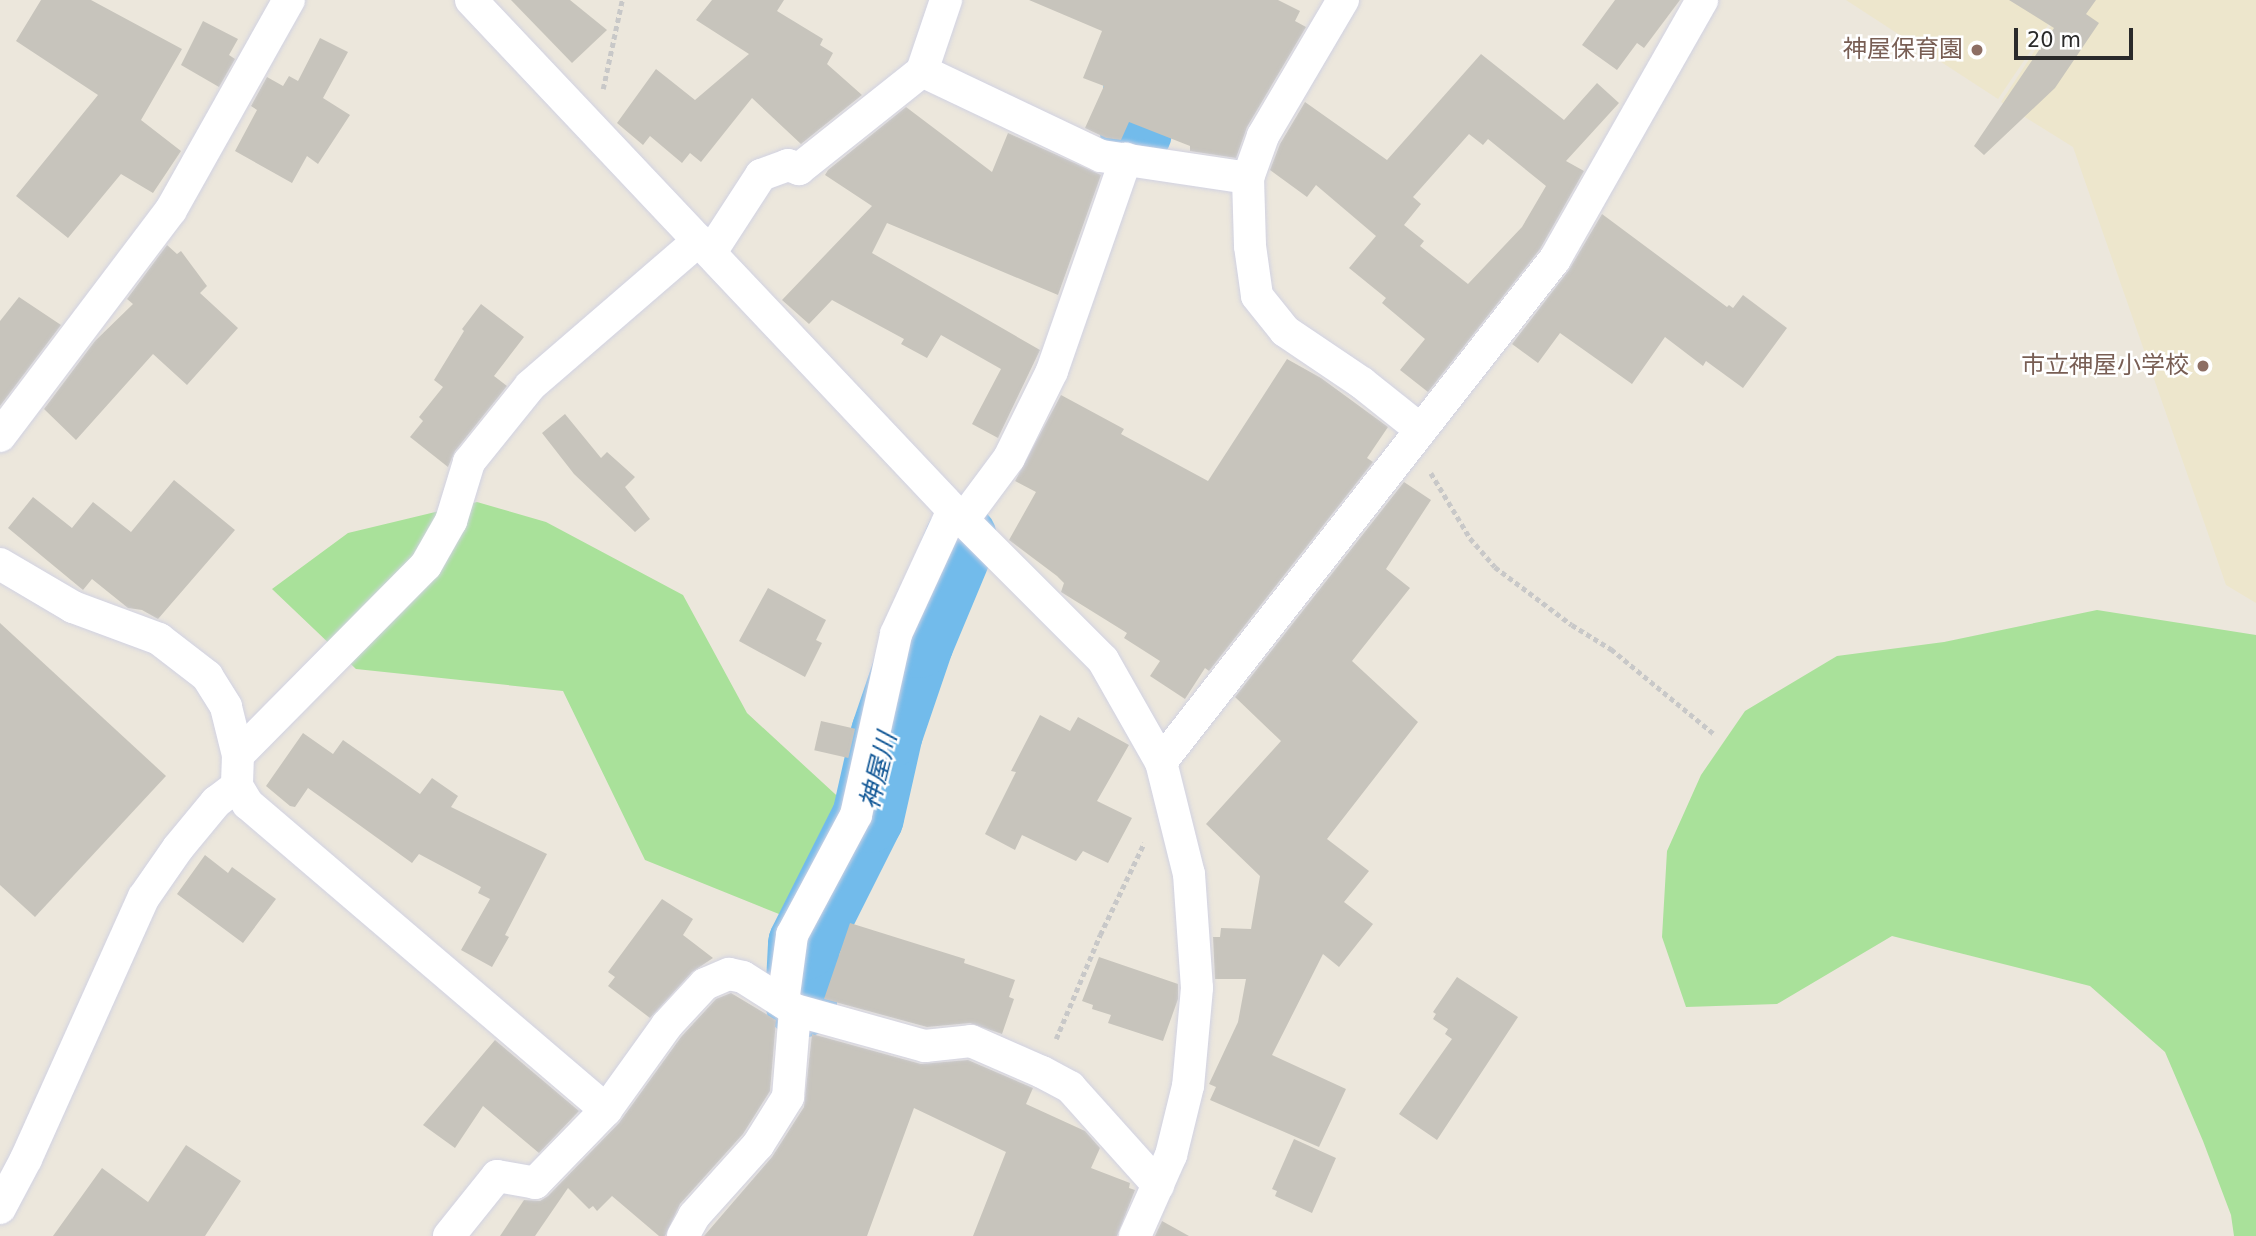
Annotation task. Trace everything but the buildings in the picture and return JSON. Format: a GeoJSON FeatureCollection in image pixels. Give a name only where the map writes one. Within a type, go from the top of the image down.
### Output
{"type":"FeatureCollection","features":[{"type":"Feature","properties":{"kind":"street"},"geometry":{"type":"LineString","coordinates":[[2,430],[171,210],[289,0]]}},
{"type":"Feature","properties":{"kind":"street"},"geometry":{"type":"LineString","coordinates":[[471,0],[958,515],[1103,660],[1161,762],[1189,874],[1197,988],[1188,1086],[1171,1155],[1135,1236]]}},
{"type":"Feature","properties":{"kind":"street"},"geometry":{"type":"LineString","coordinates":[[238,755],[426,565],[451,521],[469,462],[530,386],[705,246],[761,174],[788,165],[799,169],[922,71],[946,0]]}},
{"type":"Feature","properties":{"kind":"street"},"geometry":{"type":"LineString","coordinates":[[1343,0],[1263,136],[1248,178],[1250,246],[1257,296],[1285,331],[1362,383],[1415,438]]}},
{"type":"Feature","properties":{"kind":"street"},"geometry":{"type":"LineString","coordinates":[[1161,762],[1555,259],[1702,0]]}},
{"type":"Feature","properties":{"kind":"street"},"geometry":{"type":"LineString","coordinates":[[922,71],[1101,156],[1248,178]]}},
{"type":"Feature","properties":{"kind":"street"},"geometry":{"type":"LineString","coordinates":[[683,1236],[694,1216],[758,1145],[788,1097],[792,936],[856,815],[896,634],[958,515],[1009,458],[1052,371],[1126,159]]}},
{"type":"Feature","properties":{"kind":"street"},"geometry":{"type":"LineString","coordinates":[[0,564],[73,607],[159,639],[207,676],[226,708],[238,755],[237,786],[248,804],[606,1110]]}},
{"type":"Feature","properties":{"kind":"street"},"geometry":{"type":"LineString","coordinates":[[0,1208],[26,1159],[144,897],[178,848],[216,802],[237,786]]}},
{"type":"Feature","properties":{"kind":"street"},"geometry":{"type":"LineString","coordinates":[[449,1236],[497,1176],[535,1183],[606,1110],[667,1025],[705,984],[729,974],[743,977],[789,1006],[925,1046],[971,1041],[1042,1072],[1070,1087],[1157,1185]]}},
{"type":"Feature","properties":{"kind":"path"},"geometry":{"type":"LineString","coordinates":[[592,127],[612,58],[622,0]]}},
{"type":"Feature","properties":{"kind":"path"},"geometry":{"type":"LineString","coordinates":[[1415,438],[1437,486],[1470,538],[1495,567],[1572,625],[1611,649],[1714,734]]}},
{"type":"Feature","properties":{"kind":"path"},"geometry":{"type":"LineString","coordinates":[[1042,1072],[1100,935],[1169,793]]}},
{"type":"Feature","properties":{"kind":"shaded area","name":"神屋保育園"},"geometry":{"type":"Polygon","coordinates":[[[1846,0],[2065,0],[1998,99],[1846,0]]]}},
{"type":"Feature","properties":{"kind":"shaded area","name":"市立神屋小学校"},"geometry":{"type":"Polygon","coordinates":[[[2068,0],[2256,0],[2256,603],[2226,585],[2073,147],[2001,102],[2068,0]]]}},
{"type":"Feature","properties":{"kind":"green space"},"geometry":{"type":"Polygon","coordinates":[[[477,502],[546,522],[683,595],[747,713],[847,805],[784,916],[645,860],[563,691],[356,669],[272,589],[348,533],[477,502]]]}},
{"type":"Feature","properties":{"kind":"green space"},"geometry":{"type":"Polygon","coordinates":[[[2097,610],[2256,635],[2256,1236],[2234,1236],[2231,1215],[2165,1052],[2090,986],[1892,936],[1777,1004],[1686,1007],[1662,937],[1667,851],[1701,775],[1745,711],[1837,656],[1944,642],[2097,610]]]}},
{"type":"Feature","properties":{"kind":"waterway","name":"神屋川"},"geometry":{"type":"LineString","coordinates":[[1136,132],[1142,54],[1167,0]]}},
{"type":"Feature","properties":{"kind":"waterway","name":"神屋川"},"geometry":{"type":"LineString","coordinates":[[801,1002],[804,944],[868,817],[887,733],[918,642],[961,539]]}},
{"type":"Feature","properties":{"kind":"place","name":"神屋保育園"},"geometry":{"type":"Point","coordinates":[1977,50]}},
{"type":"Feature","properties":{"kind":"place","name":"市立神屋小学校"},"geometry":{"type":"Point","coordinates":[2203,366]}}]}
